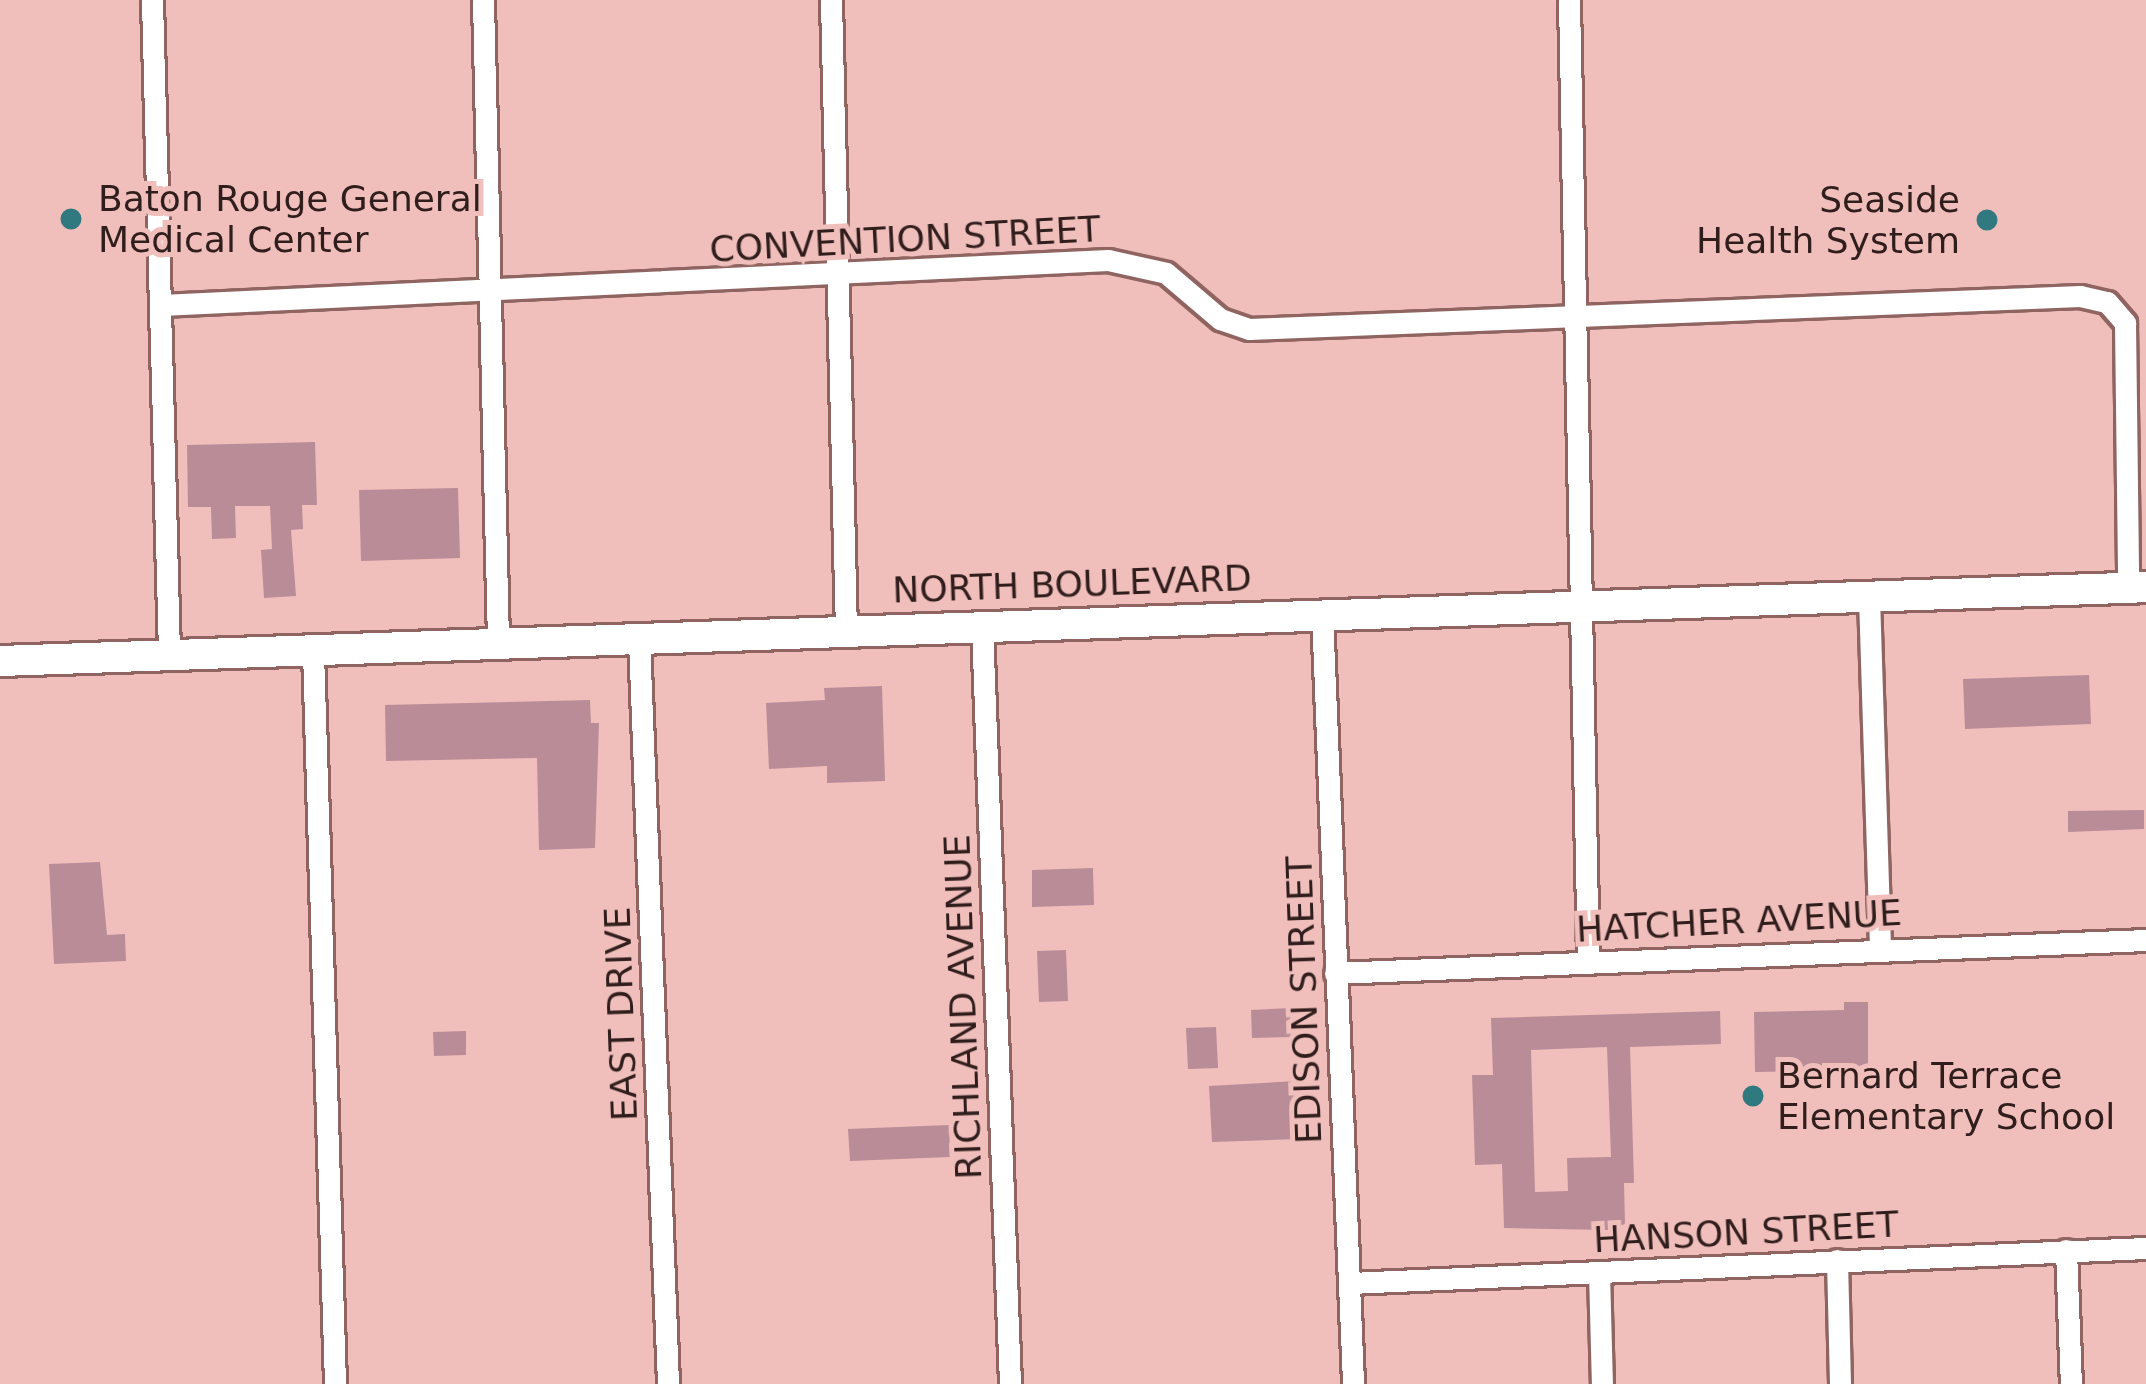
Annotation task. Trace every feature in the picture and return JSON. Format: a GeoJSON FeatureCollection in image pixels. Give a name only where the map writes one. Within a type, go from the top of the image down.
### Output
{"type":"FeatureCollection","features":[{"type":"Feature","properties":{"kind":"street"},"geometry":{"type":"LineString","coordinates":[[152,0],[169,655]]}},
{"type":"Feature","properties":{"kind":"street"},"geometry":{"type":"LineString","coordinates":[[483,0],[498,643]]}},
{"type":"Feature","properties":{"kind":"street"},"geometry":{"type":"LineString","coordinates":[[831,0],[846,631]]}},
{"type":"Feature","properties":{"kind":"street"},"geometry":{"type":"LineString","coordinates":[[1569,0],[1579,313],[1578,604],[1588,961]]}},
{"type":"Feature","properties":{"kind":"street","name":"CONVENTION STREET"},"geometry":{"type":"LineString","coordinates":[[161,305],[1108,260],[1166,273],[1220,319],[1249,329],[2080,296],[2107,302],[2125,323],[2137,587]]}},
{"type":"Feature","properties":{"kind":"street","name":"NORTH BOULEVARD"},"geometry":{"type":"LineString","coordinates":[[0,661],[2137,587]]}},
{"type":"Feature","properties":{"kind":"street"},"geometry":{"type":"LineString","coordinates":[[1869,597],[1880,947]]}},
{"type":"Feature","properties":{"kind":"street","name":"EDISON STREET"},"geometry":{"type":"LineString","coordinates":[[1322,614],[1353,1384]]}},
{"type":"Feature","properties":{"kind":"street","name":"RICHLAND AVENUE"},"geometry":{"type":"LineString","coordinates":[[982,627],[1010,1384]]}},
{"type":"Feature","properties":{"kind":"street","name":"EAST DRIVE"},"geometry":{"type":"LineString","coordinates":[[640,640],[668,1384]]}},
{"type":"Feature","properties":{"kind":"street"},"geometry":{"type":"LineString","coordinates":[[313,651],[335,1384]]}},
{"type":"Feature","properties":{"kind":"street","name":"HATCHER AVENUE"},"geometry":{"type":"LineString","coordinates":[[1335,973],[1880,947],[2146,940]]}},
{"type":"Feature","properties":{"kind":"street","name":"HANSON STREET"},"geometry":{"type":"LineString","coordinates":[[1350,1282],[2146,1248]]}},
{"type":"Feature","properties":{"kind":"street"},"geometry":{"type":"LineString","coordinates":[[2066,1250],[2072,1384]]}},
{"type":"Feature","properties":{"kind":"street"},"geometry":{"type":"LineString","coordinates":[[1837,1260],[1840,1384]]}},
{"type":"Feature","properties":{"kind":"street"},"geometry":{"type":"LineString","coordinates":[[1599,1272],[1602,1384]]}},
{"type":"Feature","properties":{"kind":"building"},"geometry":{"type":"Polygon","coordinates":[[[315,442],[317,505],[302,505],[303,529],[291,530],[296,596],[264,598],[261,550],[272,549],[270,506],[235,506],[236,538],[212,539],[211,507],[188,507],[187,445],[315,442]]]}},
{"type":"Feature","properties":{"kind":"building"},"geometry":{"type":"Polygon","coordinates":[[[458,488],[460,558],[361,561],[359,490],[458,488]]]}},
{"type":"Feature","properties":{"kind":"building"},"geometry":{"type":"Polygon","coordinates":[[[2089,675],[2091,724],[1965,729],[1963,679],[2089,675]]]}},
{"type":"Feature","properties":{"kind":"building"},"geometry":{"type":"Polygon","coordinates":[[[882,686],[885,781],[827,783],[827,766],[769,769],[766,703],[825,700],[824,688],[882,686]]]}},
{"type":"Feature","properties":{"kind":"building"},"geometry":{"type":"Polygon","coordinates":[[[590,700],[591,723],[599,723],[595,848],[539,850],[537,758],[386,761],[385,705],[590,700]]]}},
{"type":"Feature","properties":{"kind":"building"},"geometry":{"type":"Polygon","coordinates":[[[2144,810],[2144,829],[2068,832],[2068,811],[2144,810]]]}},
{"type":"Feature","properties":{"kind":"building"},"geometry":{"type":"Polygon","coordinates":[[[100,862],[107,935],[125,934],[126,961],[54,964],[49,864],[100,862]]]}},
{"type":"Feature","properties":{"kind":"building"},"geometry":{"type":"Polygon","coordinates":[[[1093,868],[1094,905],[1032,907],[1032,870],[1093,868]]]}},
{"type":"Feature","properties":{"kind":"building"},"geometry":{"type":"Polygon","coordinates":[[[1066,950],[1068,1001],[1039,1002],[1037,951],[1066,950]]]}},
{"type":"Feature","properties":{"kind":"building"},"geometry":{"type":"Polygon","coordinates":[[[1844,1002],[1868,1002],[1868,1070],[1755,1072],[1754,1012],[1844,1010],[1844,1002]]]}},
{"type":"Feature","properties":{"kind":"building"},"geometry":{"type":"Polygon","coordinates":[[[1290,1008],[1291,1037],[1252,1038],[1251,1010],[1290,1008]]]}},
{"type":"Feature","properties":{"kind":"building"},"geometry":{"type":"Polygon","coordinates":[[[1720,1011],[1721,1044],[1630,1047],[1634,1183],[1624,1183],[1625,1224],[1607,1230],[1504,1228],[1502,1164],[1475,1165],[1472,1075],[1493,1075],[1491,1018],[1720,1011]],[[1607,1047],[1531,1050],[1535,1192],[1568,1191],[1567,1158],[1611,1157],[1607,1047]]]}},
{"type":"Feature","properties":{"kind":"building"},"geometry":{"type":"Polygon","coordinates":[[[1216,1027],[1218,1068],[1188,1069],[1186,1028],[1216,1027]]]}},
{"type":"Feature","properties":{"kind":"building"},"geometry":{"type":"Polygon","coordinates":[[[466,1031],[466,1055],[434,1056],[433,1032],[466,1031]]]}},
{"type":"Feature","properties":{"kind":"building"},"geometry":{"type":"Polygon","coordinates":[[[1296,1081],[1299,1139],[1212,1142],[1209,1086],[1296,1081]]]}},
{"type":"Feature","properties":{"kind":"building"},"geometry":{"type":"Polygon","coordinates":[[[949,1125],[950,1157],[850,1161],[848,1129],[949,1125]]]}},
{"type":"Feature","properties":{"kind":"place","name":"Baton Rouge General Medical Center"},"geometry":{"type":"Point","coordinates":[71,219]}},
{"type":"Feature","properties":{"kind":"place","name":"Seaside Health System"},"geometry":{"type":"Point","coordinates":[1987,220]}},
{"type":"Feature","properties":{"kind":"place","name":"Bernard Terrace Elementary School"},"geometry":{"type":"Point","coordinates":[1753,1096]}}]}
